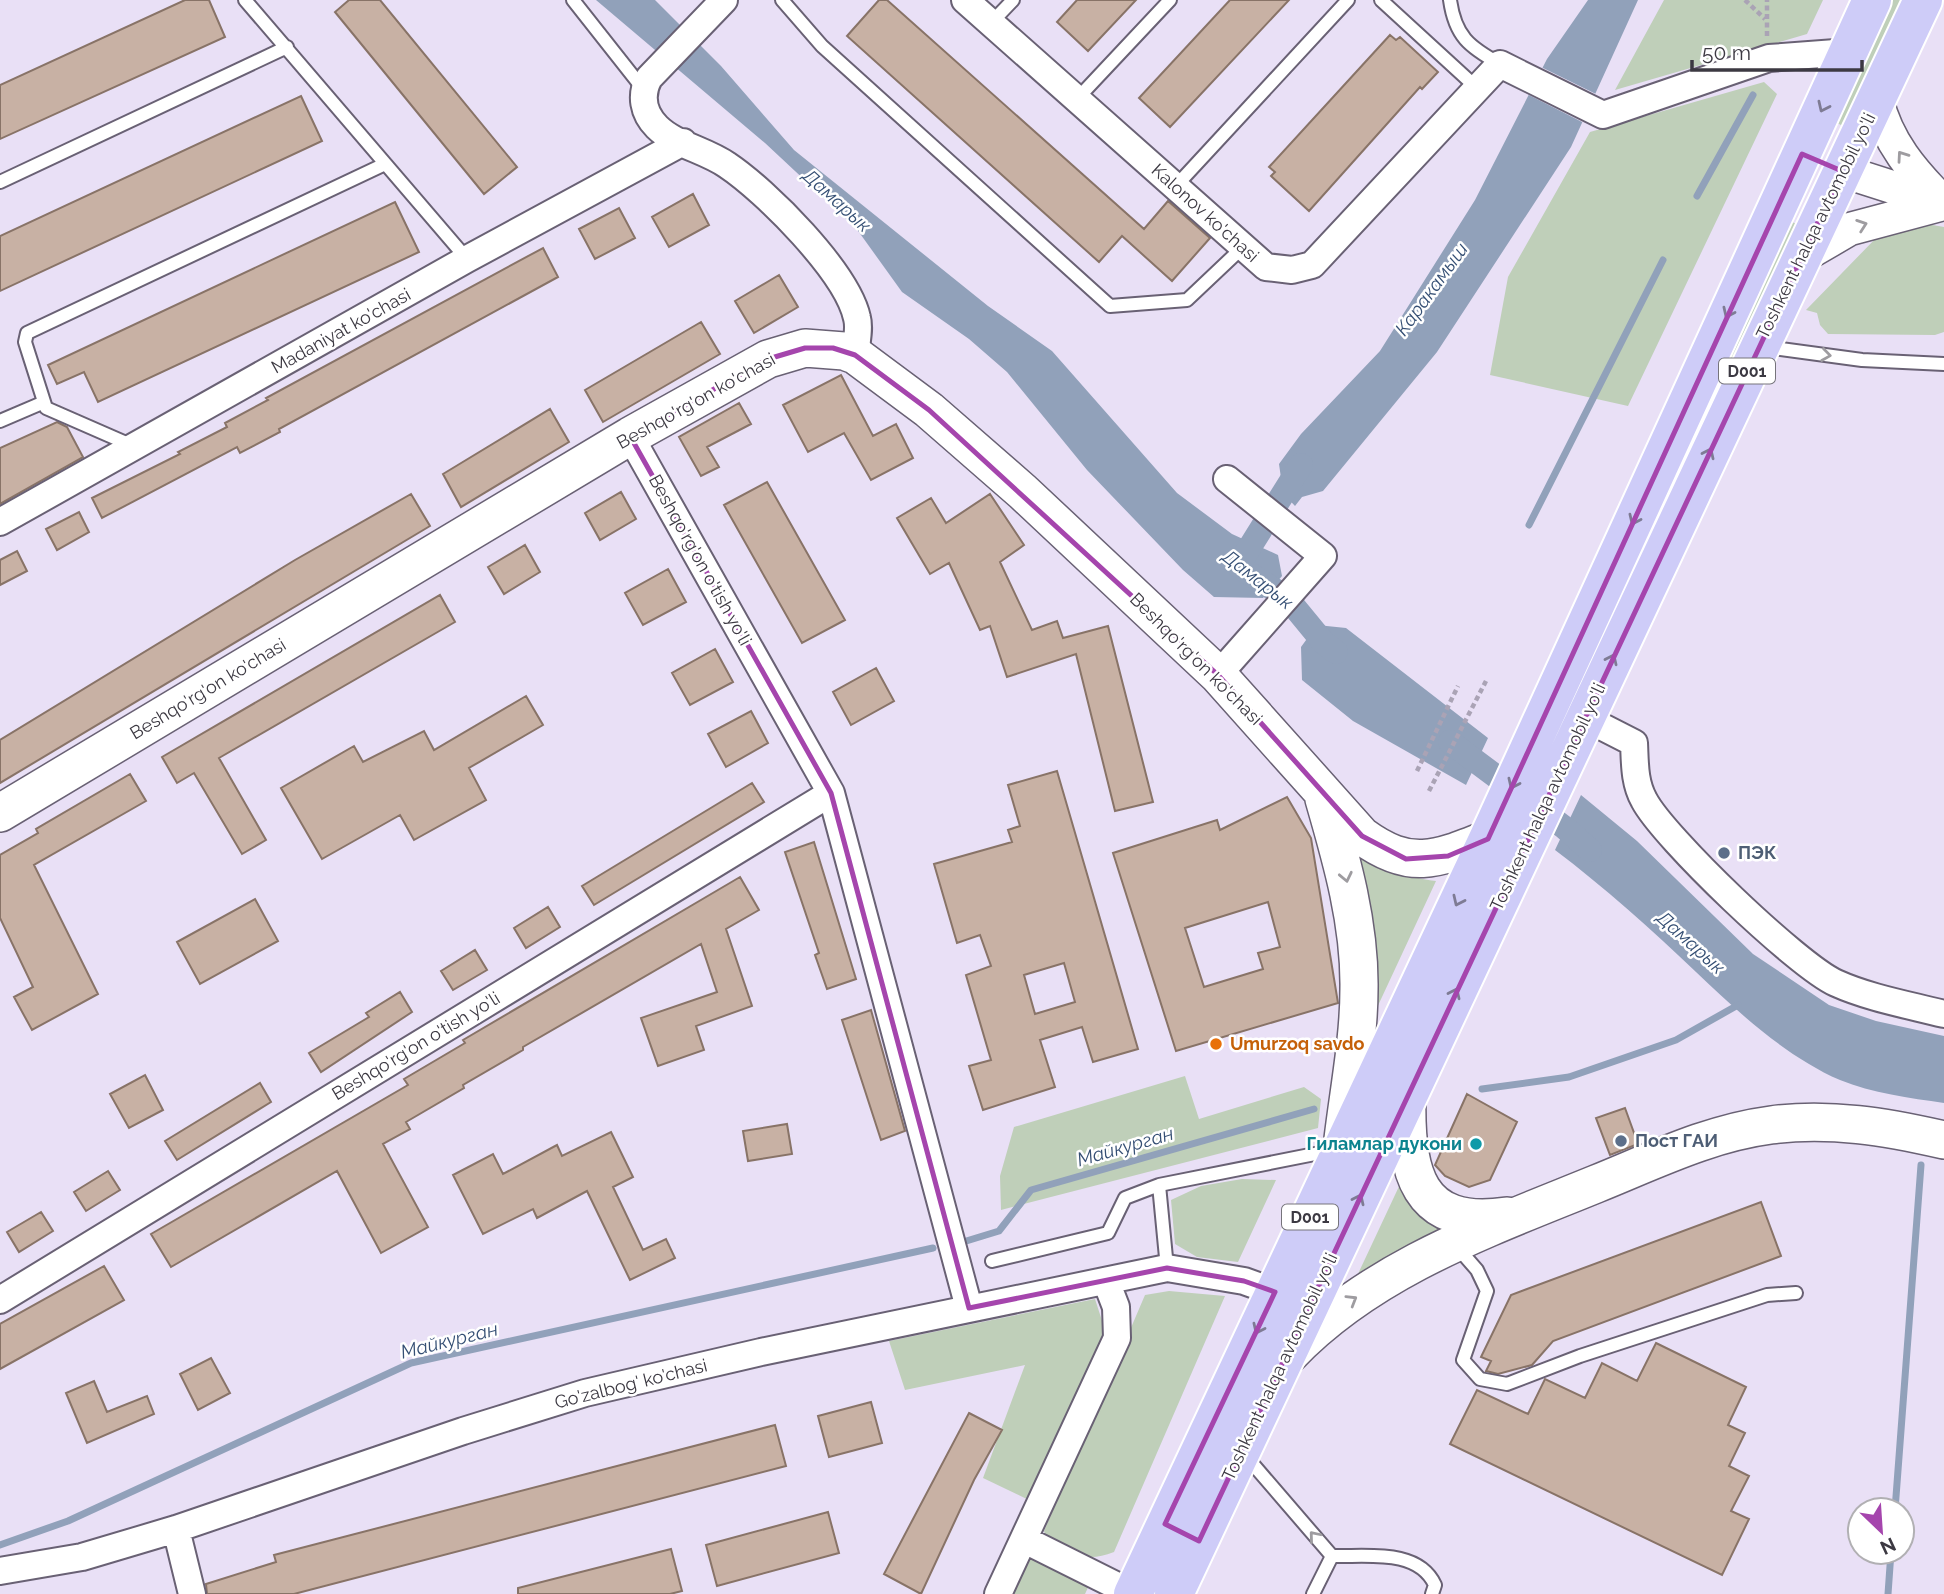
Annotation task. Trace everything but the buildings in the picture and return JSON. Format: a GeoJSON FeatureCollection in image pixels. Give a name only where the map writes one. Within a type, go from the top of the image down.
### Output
{"type":"FeatureCollection","features":[{"type":"Feature","properties":{"kind":"highway","name":"Toshkent halqa avtomobil yo'li"},"geometry":{"type":"LineString","coordinates":[[1174,1594],[1407,1097],[1503,849],[1538,729],[1872,0]]}},
{"type":"Feature","properties":{"kind":"highway","name":"Toshkent halqa avtomobil yo'li"},"geometry":{"type":"LineString","coordinates":[[1133,1594],[1342,1148],[1503,849],[1579,731],[1923,0]]}},
{"type":"Feature","properties":{"kind":"highway"},"geometry":{"type":"LineString","coordinates":[[1802,154],[1842,171]]}},
{"type":"Feature","properties":{"kind":"highway"},"geometry":{"type":"LineString","coordinates":[[1166,1524],[1199,1541]]}},
{"type":"Feature","properties":{"kind":"main road","name":"Beshqo'rg'on ko'chasi"},"geometry":{"type":"LineString","coordinates":[[0,813],[630,436],[780,354],[820,347],[855,355],[929,410],[1012,483],[1219,675],[1362,836],[1384,852],[1428,860],[1503,849]]}},
{"type":"Feature","properties":{"kind":"main road","name":"Beshqo'rg'on ko'chasi"},"geometry":{"type":"LineString","coordinates":[[1320,788],[1342,861],[1359,968],[1358,1013],[1342,1148]]}},
{"type":"Feature","properties":{"kind":"main road"},"geometry":{"type":"LineString","coordinates":[[1407,1097],[1409,1157],[1415,1175],[1431,1200],[1451,1213],[1474,1217],[1522,1214]]}},
{"type":"Feature","properties":{"kind":"main road"},"geometry":{"type":"LineString","coordinates":[[1283,1361],[1339,1308],[1421,1259],[1522,1214],[1699,1142],[1771,1125],[1840,1123],[1893,1128],[1944,1140]]}},
{"type":"Feature","properties":{"kind":"street"},"geometry":{"type":"LineString","coordinates":[[724,0],[647,84],[644,104],[650,119],[660,130],[726,164],[761,191],[830,264],[857,318],[855,355]]}},
{"type":"Feature","properties":{"kind":"street","name":"Kalonov ko'chasi"},"geometry":{"type":"LineString","coordinates":[[965,0],[1266,267],[1292,270],[1312,265],[1477,88],[1505,66]]}},
{"type":"Feature","properties":{"kind":"street"},"geometry":{"type":"LineString","coordinates":[[1505,66],[1603,115],[1769,58],[1849,51]]}},
{"type":"Feature","properties":{"kind":"street"},"geometry":{"type":"LineString","coordinates":[[1877,99],[1881,118],[1895,146],[1918,178],[1944,203]]}},
{"type":"Feature","properties":{"kind":"street","name":"Madaniyat ko'chasi"},"geometry":{"type":"LineString","coordinates":[[0,522],[683,142]]}},
{"type":"Feature","properties":{"kind":"street"},"geometry":{"type":"LineString","coordinates":[[1842,171],[1944,203]]}},
{"type":"Feature","properties":{"kind":"street"},"geometry":{"type":"LineString","coordinates":[[1802,257],[1850,229],[1944,203]]}},
{"type":"Feature","properties":{"kind":"street","name":"Beshqo'rg'on o'tish yo'li"},"geometry":{"type":"LineString","coordinates":[[630,436],[831,793],[969,1308]]}},
{"type":"Feature","properties":{"kind":"street"},"geometry":{"type":"LineString","coordinates":[[1219,675],[1323,556],[1227,479]]}},
{"type":"Feature","properties":{"kind":"street"},"geometry":{"type":"LineString","coordinates":[[1579,731],[1634,743],[1636,782],[1644,802],[1682,847],[1787,946],[1835,983],[1944,1014]]}},
{"type":"Feature","properties":{"kind":"street","name":"Beshqo'rg'on o'tish yo'li"},"geometry":{"type":"LineString","coordinates":[[0,1300],[831,793]]}},
{"type":"Feature","properties":{"kind":"street","name":"Go'zalbog' ko'chasi"},"geometry":{"type":"LineString","coordinates":[[0,1571],[82,1557],[176,1529],[464,1431],[585,1393],[969,1308],[1167,1268],[1244,1281],[1275,1292]]}},
{"type":"Feature","properties":{"kind":"street"},"geometry":{"type":"LineString","coordinates":[[998,1594],[1118,1338],[1116,1307],[1106,1282]]}},
{"type":"Feature","properties":{"kind":"street"},"geometry":{"type":"LineString","coordinates":[[176,1529],[192,1594]]}},
{"type":"Feature","properties":{"kind":"street"},"geometry":{"type":"LineString","coordinates":[[1025,1540],[1133,1594]]}},
{"type":"Feature","properties":{"kind":"lane"},"geometry":{"type":"LineString","coordinates":[[246,0],[467,260]]}},
{"type":"Feature","properties":{"kind":"lane"},"geometry":{"type":"LineString","coordinates":[[573,0],[647,84]]}},
{"type":"Feature","properties":{"kind":"lane"},"geometry":{"type":"LineString","coordinates":[[782,0],[822,46],[1110,306],[1187,300],[1243,247]]}},
{"type":"Feature","properties":{"kind":"lane"},"geometry":{"type":"LineString","coordinates":[[991,23],[1013,0]]}},
{"type":"Feature","properties":{"kind":"lane"},"geometry":{"type":"LineString","coordinates":[[1077,99],[1170,0]]}},
{"type":"Feature","properties":{"kind":"lane"},"geometry":{"type":"LineString","coordinates":[[1175,187],[1348,0]]}},
{"type":"Feature","properties":{"kind":"lane"},"geometry":{"type":"LineString","coordinates":[[1381,0],[1477,88]]}},
{"type":"Feature","properties":{"kind":"lane"},"geometry":{"type":"LineString","coordinates":[[1450,0],[1453,23],[1473,49],[1505,66]]}},
{"type":"Feature","properties":{"kind":"lane"},"geometry":{"type":"LineString","coordinates":[[0,182],[287,47]]}},
{"type":"Feature","properties":{"kind":"lane"},"geometry":{"type":"LineString","coordinates":[[135,446],[46,408],[42,403],[25,342],[27,333],[385,164]]}},
{"type":"Feature","properties":{"kind":"lane"},"geometry":{"type":"LineString","coordinates":[[1758,346],[1862,360],[1944,364]]}},
{"type":"Feature","properties":{"kind":"lane"},"geometry":{"type":"LineString","coordinates":[[0,421],[42,403]]}},
{"type":"Feature","properties":{"kind":"lane"},"geometry":{"type":"LineString","coordinates":[[992,1261],[1108,1234],[1125,1198],[1158,1185],[1342,1148]]}},
{"type":"Feature","properties":{"kind":"lane"},"geometry":{"type":"LineString","coordinates":[[1158,1185],[1167,1268]]}},
{"type":"Feature","properties":{"kind":"lane"},"geometry":{"type":"LineString","coordinates":[[1455,1244],[1477,1270],[1487,1291],[1463,1360],[1480,1379],[1507,1384],[1580,1356],[1767,1295],[1797,1293]]}},
{"type":"Feature","properties":{"kind":"lane"},"geometry":{"type":"LineString","coordinates":[[1241,1451],[1332,1556],[1396,1558],[1417,1563],[1430,1574],[1435,1585],[1432,1594]]}},
{"type":"Feature","properties":{"kind":"lane"},"geometry":{"type":"LineString","coordinates":[[1313,1594],[1332,1556]]}},
{"type":"Feature","properties":{"kind":"path"},"geometry":{"type":"LineString","coordinates":[[1745,0],[1766,20]]}},
{"type":"Feature","properties":{"kind":"path"},"geometry":{"type":"LineString","coordinates":[[1767,0],[1769,58]]}},
{"type":"Feature","properties":{"kind":"path"},"geometry":{"type":"LineString","coordinates":[[1429,791],[1486,681]]}},
{"type":"Feature","properties":{"kind":"path"},"geometry":{"type":"LineString","coordinates":[[1417,771],[1458,686]]}},
{"type":"Feature","properties":{"kind":"highlighted area"},"geometry":{"type":"Polygon","coordinates":[[[1802,154],[1842,171],[1199,1541],[1165,1524],[1275,1292],[1244,1281],[1167,1268],[969,1308],[831,793],[630,436],[768,359],[805,348],[833,348],[855,355],[929,410],[1218,675],[1362,836],[1406,859],[1448,856],[1488,839],[1802,154]]]}},
{"type":"Feature","properties":{"kind":"green space"},"geometry":{"type":"Polygon","coordinates":[[[1664,0],[1823,0],[1807,34],[1615,90],[1664,0]]]}},
{"type":"Feature","properties":{"kind":"green space"},"geometry":{"type":"Polygon","coordinates":[[[1890,0],[1904,0],[1845,127],[1833,121],[1890,0]]]}},
{"type":"Feature","properties":{"kind":"green space"},"geometry":{"type":"Polygon","coordinates":[[[1764,82],[1777,94],[1628,406],[1490,375],[1508,277],[1590,132],[1764,82]]]}},
{"type":"Feature","properties":{"kind":"green space"},"geometry":{"type":"Polygon","coordinates":[[[1784,219],[1797,224],[1561,732],[1548,727],[1784,219]]]}},
{"type":"Feature","properties":{"kind":"green space"},"geometry":{"type":"Polygon","coordinates":[[[1921,223],[1944,227],[1944,332],[1935,335],[1828,334],[1820,325],[1817,313],[1806,310],[1877,237],[1921,223]]]}},
{"type":"Feature","properties":{"kind":"green space"},"geometry":{"type":"Polygon","coordinates":[[[1354,848],[1392,870],[1436,881],[1375,1012],[1354,848]]]}},
{"type":"Feature","properties":{"kind":"green space"},"geometry":{"type":"Polygon","coordinates":[[[1185,1076],[1199,1119],[1304,1087],[1321,1099],[1318,1128],[1001,1210],[1000,1176],[1014,1127],[1185,1076]]]}},
{"type":"Feature","properties":{"kind":"green space"},"geometry":{"type":"Polygon","coordinates":[[[1242,1179],[1276,1180],[1238,1262],[1197,1257],[1175,1244],[1171,1200],[1201,1186],[1242,1179]]]}},
{"type":"Feature","properties":{"kind":"green space"},"geometry":{"type":"Polygon","coordinates":[[[1402,1180],[1443,1231],[1350,1291],[1402,1180]]]}},
{"type":"Feature","properties":{"kind":"green space"},"geometry":{"type":"Polygon","coordinates":[[[1169,1291],[1225,1296],[1114,1552],[1096,1557],[1080,1556],[1048,1542],[1044,1531],[1145,1295],[1169,1291]]]}},
{"type":"Feature","properties":{"kind":"green space"},"geometry":{"type":"Polygon","coordinates":[[[1095,1299],[1105,1330],[1091,1375],[1035,1503],[983,1478],[1025,1365],[905,1390],[889,1341],[1095,1299]]]}},
{"type":"Feature","properties":{"kind":"green space"},"geometry":{"type":"Polygon","coordinates":[[[1030,1554],[1091,1581],[1085,1594],[1012,1594],[1030,1554]]]}},
{"type":"Feature","properties":{"kind":"water"},"geometry":{"type":"Polygon","coordinates":[[[596,0],[655,0],[721,66],[794,150],[988,306],[1052,351],[1177,493],[1232,534],[1278,555],[1282,576],[1263,598],[1214,597],[1183,570],[1087,470],[1007,372],[969,339],[902,292],[856,228],[765,143],[596,0]]]}},
{"type":"Feature","properties":{"kind":"water"},"geometry":{"type":"Polygon","coordinates":[[[1588,0],[1638,0],[1571,147],[1437,352],[1323,491],[1302,497],[1295,506],[1275,485],[1281,478],[1279,464],[1301,434],[1380,351],[1475,200],[1547,59],[1588,0]]]}},
{"type":"Feature","properties":{"kind":"water"},"geometry":{"type":"Polygon","coordinates":[[[1317,625],[1346,628],[1488,738],[1466,785],[1353,721],[1302,680],[1301,647],[1317,625]]]}},
{"type":"Feature","properties":{"kind":"water"},"geometry":{"type":"Polygon","coordinates":[[[1581,795],[1637,841],[1753,954],[1829,1005],[1876,1021],[1944,1036],[1944,1103],[1878,1092],[1840,1080],[1800,1059],[1746,1017],[1627,909],[1555,850],[1581,795]]]}},
{"type":"Feature","properties":{"kind":"pier"},"geometry":{"type":"Polygon","coordinates":[[[1539,66],[1600,96],[1586,124],[1525,93],[1539,66]]]}},
{"type":"Feature","properties":{"kind":"waterway"},"geometry":{"type":"LineString","coordinates":[[1697,196],[1753,95]]}},
{"type":"Feature","properties":{"kind":"waterway"},"geometry":{"type":"LineString","coordinates":[[1529,525],[1663,260]]}},
{"type":"Feature","properties":{"kind":"waterway","name":"Каракамыш"},"geometry":{"type":"LineString","coordinates":[[1238,566],[1301,465]]}},
{"type":"Feature","properties":{"kind":"waterway","name":"Дамарык"},"geometry":{"type":"LineString","coordinates":[[1244,570],[1287,598],[1324,643],[1336,652]]}},
{"type":"Feature","properties":{"kind":"waterway","name":"Дамарык"},"geometry":{"type":"LineString","coordinates":[[1450,742],[1565,828],[1590,850]]}},
{"type":"Feature","properties":{"kind":"waterway","name":"Майкурган"},"geometry":{"type":"LineString","coordinates":[[1482,1089],[1569,1077],[1676,1040],[1738,1005]]}},
{"type":"Feature","properties":{"kind":"waterway","name":"Майкурган"},"geometry":{"type":"LineString","coordinates":[[963,1242],[999,1231],[1031,1190],[1314,1109]]}},
{"type":"Feature","properties":{"kind":"waterway"},"geometry":{"type":"LineString","coordinates":[[1896,1496],[1921,1165]]}},
{"type":"Feature","properties":{"kind":"waterway","name":"Майкурган"},"geometry":{"type":"LineString","coordinates":[[0,1545],[68,1521],[411,1363],[933,1248]]}},
{"type":"Feature","properties":{"kind":"waterway"},"geometry":{"type":"LineString","coordinates":[[1888,1594],[1890,1566]]}},
{"type":"Feature","properties":{"kind":"place","name":"ПЭК"},"geometry":{"type":"Point","coordinates":[1724,853]}},
{"type":"Feature","properties":{"kind":"place","name":"Umurzoq savdo"},"geometry":{"type":"Point","coordinates":[1216,1044]}},
{"type":"Feature","properties":{"kind":"place","name":"Пост ГАИ"},"geometry":{"type":"Point","coordinates":[1621,1141]}},
{"type":"Feature","properties":{"kind":"place","name":"Гиламлар дукони"},"geometry":{"type":"Point","coordinates":[1476,1144]}}]}
